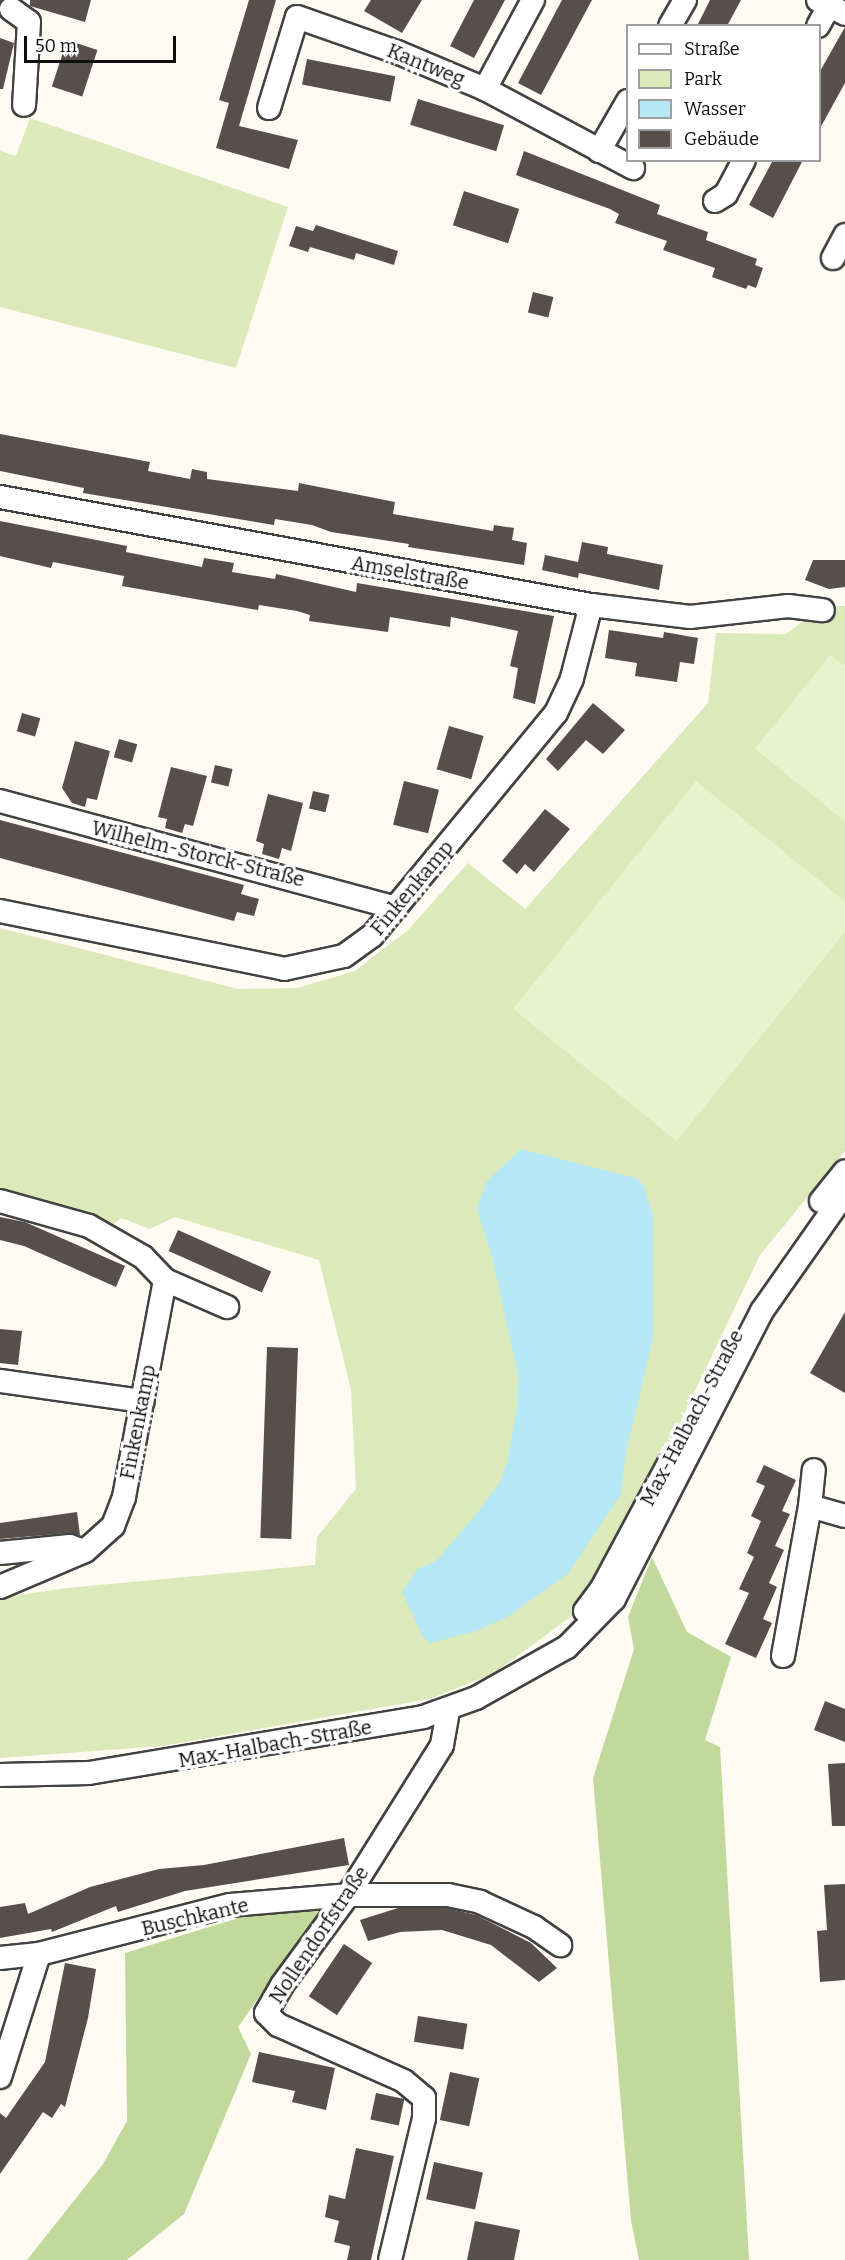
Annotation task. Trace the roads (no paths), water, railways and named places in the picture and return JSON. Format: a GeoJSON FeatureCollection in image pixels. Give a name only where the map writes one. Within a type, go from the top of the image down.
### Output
{"type":"FeatureCollection","features":[{"type":"Feature","properties":{"kind":"street"},"geometry":{"type":"LineString","coordinates":[[485,89],[533,0]]}},
{"type":"Feature","properties":{"kind":"street"},"geometry":{"type":"LineString","coordinates":[[671,24],[685,0]]}},
{"type":"Feature","properties":{"kind":"street"},"geometry":{"type":"LineString","coordinates":[[9,5],[29,22],[24,105]]}},
{"type":"Feature","properties":{"kind":"street","name":"Kantweg"},"geometry":{"type":"LineString","coordinates":[[269,108],[297,17],[397,52],[485,89],[633,168]]}},
{"type":"Feature","properties":{"kind":"street"},"geometry":{"type":"LineString","coordinates":[[599,151],[626,103]]}},
{"type":"Feature","properties":{"kind":"street"},"geometry":{"type":"LineString","coordinates":[[715,201],[726,194],[743,162]]}},
{"type":"Feature","properties":{"kind":"street"},"geometry":{"type":"LineString","coordinates":[[833,258],[845,235]]}},
{"type":"Feature","properties":{"kind":"street","name":"Amselstraße"},"geometry":{"type":"LineString","coordinates":[[0,497],[591,605],[690,617],[788,606],[823,610]]}},
{"type":"Feature","properties":{"kind":"street","name":"Finkenkamp"},"geometry":{"type":"LineString","coordinates":[[0,911],[284,969],[344,956],[372,936],[556,713],[572,678],[591,605]]}},
{"type":"Feature","properties":{"kind":"street","name":"Wilhelm-Storck-Straße"},"geometry":{"type":"LineString","coordinates":[[0,801],[396,908]]}},
{"type":"Feature","properties":{"kind":"street","name":"Max-Halbach-Straße"},"geometry":{"type":"LineString","coordinates":[[537,1663],[601,1590],[750,1308],[845,1171]]}},
{"type":"Feature","properties":{"kind":"street","name":"Max-Halbach-Straße"},"geometry":{"type":"LineString","coordinates":[[0,1775],[112,1770],[381,1726],[448,1711],[567,1647],[614,1599],[762,1311],[845,1193]]}},
{"type":"Feature","properties":{"kind":"street"},"geometry":{"type":"LineString","coordinates":[[0,1202],[89,1226],[143,1257],[165,1280],[227,1307]]}},
{"type":"Feature","properties":{"kind":"street","name":"Finkenkamp"},"geometry":{"type":"LineString","coordinates":[[0,1587],[85,1551],[113,1526],[124,1497],[165,1280]]}},
{"type":"Feature","properties":{"kind":"street"},"geometry":{"type":"LineString","coordinates":[[0,1381],[143,1401]]}},
{"type":"Feature","properties":{"kind":"street"},"geometry":{"type":"LineString","coordinates":[[783,1656],[810,1506],[814,1470]]}},
{"type":"Feature","properties":{"kind":"street"},"geometry":{"type":"LineString","coordinates":[[810,1506],[845,1516]]}},
{"type":"Feature","properties":{"kind":"street"},"geometry":{"type":"LineString","coordinates":[[0,1553],[70,1546],[85,1551]]}},
{"type":"Feature","properties":{"kind":"street","name":"Nollendorfstraße"},"geometry":{"type":"LineString","coordinates":[[390,2260],[424,2118],[424,2098],[404,2081],[278,2025],[266,2013],[282,1985],[348,1895],[442,1745],[448,1711]]}},
{"type":"Feature","properties":{"kind":"street","name":"Buschkante"},"geometry":{"type":"LineString","coordinates":[[0,1958],[39,1954],[230,1905],[348,1895],[448,1895],[480,1902],[534,1927],[560,1945]]}},
{"type":"Feature","properties":{"kind":"street"},"geometry":{"type":"LineString","coordinates":[[0,2077],[39,1954]]}},
{"type":"Feature","properties":{"kind":"water"},"geometry":{"type":"Polygon","coordinates":[[[521,1149],[636,1178],[644,1186],[653,1216],[653,1338],[626,1452],[621,1494],[568,1574],[507,1617],[476,1631],[431,1643],[423,1637],[402,1592],[418,1569],[436,1561],[473,1518],[499,1484],[507,1463],[517,1408],[518,1375],[492,1256],[477,1209],[486,1182],[521,1149]]]}}]}
